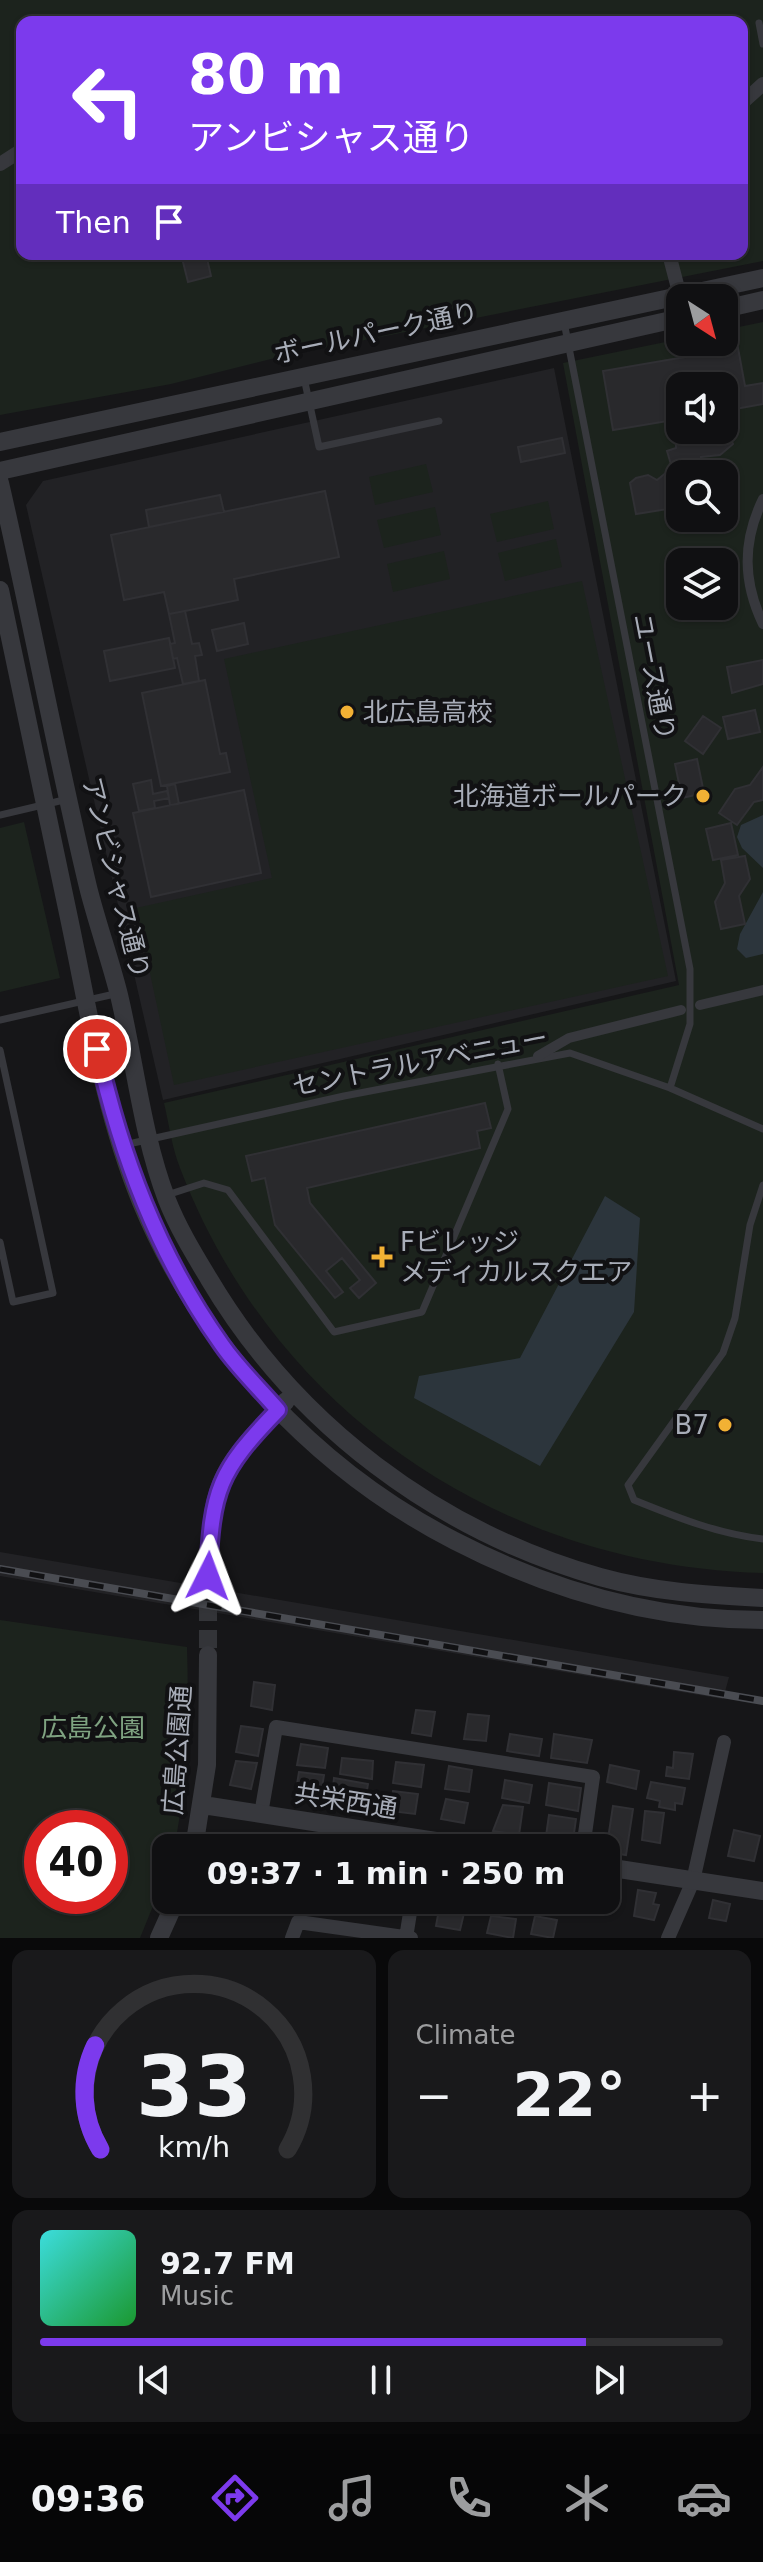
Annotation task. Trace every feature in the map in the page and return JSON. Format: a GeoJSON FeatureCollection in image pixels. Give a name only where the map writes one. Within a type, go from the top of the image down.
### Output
{"type":"FeatureCollection","features":[{"type":"Feature","properties":{"kind":"street"},"geometry":{"type":"LineString","coordinates":[[748,98],[763,84]]}},
{"type":"Feature","properties":{"kind":"street"},"geometry":{"type":"LineString","coordinates":[[671,260],[677,284]]}},
{"type":"Feature","properties":{"kind":"street","name":"ボールパーク通り"},"geometry":{"type":"LineString","coordinates":[[735,284],[763,278]]}},
{"type":"Feature","properties":{"kind":"street","name":"ボールパーク通り"},"geometry":{"type":"LineString","coordinates":[[0,442],[666,299]]}},
{"type":"Feature","properties":{"kind":"street"},"geometry":{"type":"LineString","coordinates":[[738,306],[763,300]]}},
{"type":"Feature","properties":{"kind":"street","name":"ボールパーク通り"},"geometry":{"type":"LineString","coordinates":[[0,471],[666,321]]}},
{"type":"Feature","properties":{"kind":"street","name":"アンビシャス通り"},"geometry":{"type":"LineString","coordinates":[[0,483],[89,889],[119,993],[165,1196],[187,1243],[239,1328],[293,1394],[368,1462],[446,1511],[512,1543],[598,1576],[683,1594],[763,1598]]}},
{"type":"Feature","properties":{"kind":"street"},"geometry":{"type":"LineString","coordinates":[[763,499],[750,534],[746,574],[763,624]]}},
{"type":"Feature","properties":{"kind":"street","name":"アンビシャス通り"},"geometry":{"type":"LineString","coordinates":[[0,590],[86,999],[122,1145],[141,1201],[190,1297],[223,1347],[278,1410],[328,1456],[407,1514],[512,1568],[563,1588],[639,1608],[693,1616],[763,1620]]}},
{"type":"Feature","properties":{"kind":"street"},"geometry":{"type":"LineString","coordinates":[[700,1005],[763,990]]}},
{"type":"Feature","properties":{"kind":"street"},"geometry":{"type":"LineString","coordinates":[[538,1056],[569,1038],[681,1010]]}},
{"type":"Feature","properties":{"kind":"street"},"geometry":{"type":"LineString","coordinates":[[208,1576],[211,1512],[220,1483],[242,1447],[293,1394]]}},
{"type":"Feature","properties":{"kind":"street","name":"広島公園通"},"geometry":{"type":"LineString","coordinates":[[197,1834],[203,1805],[209,1733],[208,1655]]}},
{"type":"Feature","properties":{"kind":"street"},"geometry":{"type":"LineString","coordinates":[[261,1814],[276,1727],[593,1777],[585,1834]]}},
{"type":"Feature","properties":{"kind":"street"},"geometry":{"type":"LineString","coordinates":[[668,1938],[693,1881],[724,1742]]}},
{"type":"Feature","properties":{"kind":"street","name":"共栄西通"},"geometry":{"type":"LineString","coordinates":[[203,1805],[371,1834]]}},
{"type":"Feature","properties":{"kind":"street"},"geometry":{"type":"LineString","coordinates":[[620,1869],[763,1891]]}},
{"type":"Feature","properties":{"kind":"street"},"geometry":{"type":"LineString","coordinates":[[159,1938],[170,1914]]}},
{"type":"Feature","properties":{"kind":"street"},"geometry":{"type":"LineString","coordinates":[[292,1938],[298,1922],[408,1938],[411,1914]]}},
{"type":"Feature","properties":{"kind":"lane"},"geometry":{"type":"LineString","coordinates":[[759,23],[763,44]]}},
{"type":"Feature","properties":{"kind":"lane","name":"ユース通り"},"geometry":{"type":"LineString","coordinates":[[564,320],[690,969],[690,1024],[670,1088]]}},
{"type":"Feature","properties":{"kind":"lane"},"geometry":{"type":"LineString","coordinates":[[303,375],[319,447],[439,421]]}},
{"type":"Feature","properties":{"kind":"lane"},"geometry":{"type":"LineString","coordinates":[[0,815],[69,799]]}},
{"type":"Feature","properties":{"kind":"lane"},"geometry":{"type":"LineString","coordinates":[[0,1020],[119,993]]}},
{"type":"Feature","properties":{"kind":"lane"},"geometry":{"type":"LineString","coordinates":[[0,1050],[4,1088],[53,1293],[13,1302],[0,1242]]}},
{"type":"Feature","properties":{"kind":"lane","name":"セントラルアベニュー"},"geometry":{"type":"LineString","coordinates":[[122,1145],[498,1064],[570,1053],[670,1088],[763,1129]]}},
{"type":"Feature","properties":{"kind":"lane"},"geometry":{"type":"LineString","coordinates":[[165,1196],[204,1183],[228,1190],[334,1332],[422,1312],[508,1109],[498,1064]]}},
{"type":"Feature","properties":{"kind":"lane"},"geometry":{"type":"LineString","coordinates":[[763,1185],[750,1225],[735,1318],[723,1353],[628,1485],[634,1500],[662,1512],[714,1529],[763,1539]]}},
{"type":"Feature","properties":{"kind":"shaded area","name":"北広島高校"},"geometry":{"type":"Polygon","coordinates":[[[554,368],[676,981],[163,1100],[26,505],[43,481],[554,368]]]}},
{"type":"Feature","properties":{"kind":"shaded area"},"geometry":{"type":"Polygon","coordinates":[[[763,815],[763,868],[742,848],[737,837],[741,825],[763,815]]]}},
{"type":"Feature","properties":{"kind":"shaded area"},"geometry":{"type":"Polygon","coordinates":[[[763,892],[763,954],[746,958],[737,949],[740,934],[763,892]]]}},
{"type":"Feature","properties":{"kind":"shaded area"},"geometry":{"type":"Polygon","coordinates":[[[605,1196],[640,1218],[634,1312],[540,1466],[414,1398],[419,1376],[520,1358],[605,1196]]]}},
{"type":"Feature","properties":{"kind":"shaded area"},"geometry":{"type":"Polygon","coordinates":[[[0,1552],[729,1677],[723,1699],[0,1576],[0,1552]]]}},
{"type":"Feature","properties":{"kind":"green space"},"geometry":{"type":"Polygon","coordinates":[[[0,0],[763,0],[763,261],[279,357],[171,384],[0,415],[0,0]]]}},
{"type":"Feature","properties":{"kind":"green space","name":"北海道ボールパーク"},"geometry":{"type":"Polygon","coordinates":[[[763,322],[763,1573],[667,1564],[575,1541],[489,1507],[409,1460],[337,1402],[274,1334],[221,1256],[180,1168],[164,1103],[679,985],[563,363],[666,342],[666,356],[738,356],[738,327],[763,322]]]}},
{"type":"Feature","properties":{"kind":"green space"},"geometry":{"type":"Polygon","coordinates":[[[426,464],[433,492],[375,505],[369,477],[426,464]]]}},
{"type":"Feature","properties":{"kind":"green space"},"geometry":{"type":"Polygon","coordinates":[[[548,501],[554,529],[497,542],[490,514],[548,501]]]}},
{"type":"Feature","properties":{"kind":"green space"},"geometry":{"type":"Polygon","coordinates":[[[435,507],[441,535],[384,548],[377,520],[435,507]]]}},
{"type":"Feature","properties":{"kind":"green space"},"geometry":{"type":"Polygon","coordinates":[[[556,539],[562,567],[505,581],[498,553],[556,539]]]}},
{"type":"Feature","properties":{"kind":"green space"},"geometry":{"type":"Polygon","coordinates":[[[444,551],[450,579],[393,592],[387,564],[444,551]]]}},
{"type":"Feature","properties":{"kind":"green space"},"geometry":{"type":"Polygon","coordinates":[[[582,581],[668,976],[174,1085],[136,908],[272,878],[224,659],[582,581]]]}},
{"type":"Feature","properties":{"kind":"green space"},"geometry":{"type":"Polygon","coordinates":[[[24,822],[60,978],[0,992],[0,828],[24,822]]]}},
{"type":"Feature","properties":{"kind":"green space","name":"広島公園"},"geometry":{"type":"Polygon","coordinates":[[[0,1620],[187,1647],[186,1748],[179,1823],[177,1834],[152,1834],[152,1908],[140,1938],[0,1938],[0,1620]]]}},
{"type":"Feature","properties":{"kind":"building"},"geometry":{"type":"Polygon","coordinates":[[[182,260],[207,260],[211,276],[188,282],[182,260]]]}},
{"type":"Feature","properties":{"kind":"building"},"geometry":{"type":"Polygon","coordinates":[[[738,348],[745,386],[763,383],[763,404],[738,408],[738,372],[666,372],[666,421],[613,430],[603,371],[691,356],[738,356],[738,348]]]}},
{"type":"Feature","properties":{"kind":"building"},"geometry":{"type":"Polygon","coordinates":[[[562,438],[565,453],[521,462],[518,447],[562,438]]]}},
{"type":"Feature","properties":{"kind":"building"},"geometry":{"type":"Polygon","coordinates":[[[676,444],[733,444],[720,455],[701,457],[701,460],[670,460],[667,451],[676,448],[676,444]]]}},
{"type":"Feature","properties":{"kind":"building"},"geometry":{"type":"Polygon","coordinates":[[[666,473],[666,509],[636,514],[630,483],[648,475],[657,480],[666,473]]]}},
{"type":"Feature","properties":{"kind":"building"},"geometry":{"type":"Polygon","coordinates":[[[325,491],[339,557],[234,579],[238,600],[185,611],[169,614],[164,592],[124,600],[111,535],[325,491]]]}},
{"type":"Feature","properties":{"kind":"building"},"geometry":{"type":"Polygon","coordinates":[[[220,495],[224,512],[149,527],[146,510],[220,495]]]}},
{"type":"Feature","properties":{"kind":"building"},"geometry":{"type":"Polygon","coordinates":[[[185,611],[192,644],[199,643],[202,655],[195,656],[199,681],[183,684],[170,644],[175,643],[169,614],[185,611]]]}},
{"type":"Feature","properties":{"kind":"building"},"geometry":{"type":"Polygon","coordinates":[[[244,623],[248,644],[217,651],[212,630],[244,623]]]}},
{"type":"Feature","properties":{"kind":"building"},"geometry":{"type":"Polygon","coordinates":[[[169,638],[175,668],[110,681],[104,651],[169,638]]]}},
{"type":"Feature","properties":{"kind":"building"},"geometry":{"type":"Polygon","coordinates":[[[763,660],[763,684],[732,693],[727,667],[763,660]]]}},
{"type":"Feature","properties":{"kind":"building"},"geometry":{"type":"Polygon","coordinates":[[[205,680],[220,754],[226,753],[230,772],[161,786],[142,693],[205,680]]]}},
{"type":"Feature","properties":{"kind":"building"},"geometry":{"type":"Polygon","coordinates":[[[755,710],[760,732],[728,739],[723,717],[755,710]]]}},
{"type":"Feature","properties":{"kind":"building"},"geometry":{"type":"Polygon","coordinates":[[[703,716],[721,728],[703,754],[685,741],[703,716]]]}},
{"type":"Feature","properties":{"kind":"building"},"geometry":{"type":"Polygon","coordinates":[[[697,759],[704,793],[682,798],[675,764],[697,759]]]}},
{"type":"Feature","properties":{"kind":"building"},"geometry":{"type":"Polygon","coordinates":[[[763,767],[763,800],[754,802],[737,825],[719,813],[735,789],[750,785],[763,767]]]}},
{"type":"Feature","properties":{"kind":"building"},"geometry":{"type":"Polygon","coordinates":[[[151,780],[153,794],[167,791],[169,798],[154,801],[155,808],[139,811],[133,784],[151,780]]]}},
{"type":"Feature","properties":{"kind":"building"},"geometry":{"type":"Polygon","coordinates":[[[175,784],[179,804],[170,805],[167,786],[175,784]]]}},
{"type":"Feature","properties":{"kind":"building"},"geometry":{"type":"Polygon","coordinates":[[[244,790],[261,873],[151,897],[133,813],[244,790]]]}},
{"type":"Feature","properties":{"kind":"building"},"geometry":{"type":"Polygon","coordinates":[[[731,823],[738,855],[713,860],[706,829],[731,823]]]}},
{"type":"Feature","properties":{"kind":"building"},"geometry":{"type":"Polygon","coordinates":[[[745,856],[750,879],[739,896],[745,924],[721,929],[715,902],[725,883],[721,860],[745,856]]]}},
{"type":"Feature","properties":{"kind":"building","name":"Fビレッジ メディカルスクエア"},"geometry":{"type":"Polygon","coordinates":[[[485,1103],[491,1128],[477,1131],[480,1148],[307,1188],[310,1203],[376,1283],[359,1298],[350,1288],[360,1280],[342,1258],[326,1271],[343,1292],[335,1298],[275,1225],[265,1178],[252,1181],[246,1156],[485,1103]]]}},
{"type":"Feature","properties":{"kind":"building"},"geometry":{"type":"Polygon","coordinates":[[[254,1682],[275,1685],[272,1710],[251,1706],[254,1682]]]}},
{"type":"Feature","properties":{"kind":"building"},"geometry":{"type":"Polygon","coordinates":[[[416,1710],[435,1712],[431,1736],[412,1733],[416,1710]]]}},
{"type":"Feature","properties":{"kind":"building"},"geometry":{"type":"Polygon","coordinates":[[[468,1714],[489,1716],[486,1741],[464,1739],[468,1714]]]}},
{"type":"Feature","properties":{"kind":"building"},"geometry":{"type":"Polygon","coordinates":[[[241,1726],[263,1729],[258,1756],[236,1752],[241,1726]]]}},
{"type":"Feature","properties":{"kind":"building"},"geometry":{"type":"Polygon","coordinates":[[[510,1734],[542,1739],[539,1756],[507,1751],[510,1734]]]}},
{"type":"Feature","properties":{"kind":"building"},"geometry":{"type":"Polygon","coordinates":[[[554,1734],[592,1740],[587,1763],[551,1758],[554,1734]]]}},
{"type":"Feature","properties":{"kind":"building"},"geometry":{"type":"Polygon","coordinates":[[[301,1744],[328,1748],[325,1768],[297,1765],[301,1744]]]}},
{"type":"Feature","properties":{"kind":"building"},"geometry":{"type":"Polygon","coordinates":[[[674,1752],[693,1754],[689,1779],[666,1776],[667,1767],[673,1768],[674,1752]]]}},
{"type":"Feature","properties":{"kind":"building"},"geometry":{"type":"Polygon","coordinates":[[[342,1758],[373,1761],[372,1779],[340,1774],[342,1758]]]}},
{"type":"Feature","properties":{"kind":"building"},"geometry":{"type":"Polygon","coordinates":[[[236,1761],[257,1763],[251,1789],[230,1785],[236,1761]]]}},
{"type":"Feature","properties":{"kind":"building"},"geometry":{"type":"Polygon","coordinates":[[[396,1762],[424,1765],[421,1787],[393,1783],[396,1762]]]}},
{"type":"Feature","properties":{"kind":"building"},"geometry":{"type":"Polygon","coordinates":[[[610,1765],[639,1771],[636,1789],[607,1782],[610,1765]]]}},
{"type":"Feature","properties":{"kind":"building"},"geometry":{"type":"Polygon","coordinates":[[[449,1766],[472,1770],[469,1792],[445,1789],[449,1766]]]}},
{"type":"Feature","properties":{"kind":"building"},"geometry":{"type":"Polygon","coordinates":[[[299,1772],[324,1775],[320,1800],[295,1796],[299,1772]]]}},
{"type":"Feature","properties":{"kind":"building"},"geometry":{"type":"Polygon","coordinates":[[[334,1778],[368,1784],[365,1802],[332,1797],[334,1778]]]}},
{"type":"Feature","properties":{"kind":"building"},"geometry":{"type":"Polygon","coordinates":[[[505,1780],[532,1785],[529,1803],[502,1798],[505,1780]]]}},
{"type":"Feature","properties":{"kind":"building"},"geometry":{"type":"Polygon","coordinates":[[[651,1782],[685,1788],[682,1804],[675,1803],[675,1810],[659,1807],[660,1801],[647,1798],[651,1782]]]}},
{"type":"Feature","properties":{"kind":"building"},"geometry":{"type":"Polygon","coordinates":[[[549,1783],[581,1788],[578,1811],[546,1805],[549,1783]]]}},
{"type":"Feature","properties":{"kind":"building"},"geometry":{"type":"Polygon","coordinates":[[[393,1791],[418,1794],[415,1814],[390,1811],[393,1791]]]}},
{"type":"Feature","properties":{"kind":"building"},"geometry":{"type":"Polygon","coordinates":[[[446,1799],[468,1803],[464,1823],[441,1819],[446,1799]]]}},
{"type":"Feature","properties":{"kind":"building"},"geometry":{"type":"Polygon","coordinates":[[[503,1805],[523,1807],[519,1834],[493,1831],[503,1805]]]}},
{"type":"Feature","properties":{"kind":"building"},"geometry":{"type":"Polygon","coordinates":[[[613,1806],[633,1809],[626,1855],[620,1854],[620,1834],[609,1834],[613,1806]]]}},
{"type":"Feature","properties":{"kind":"building"},"geometry":{"type":"Polygon","coordinates":[[[645,1811],[664,1813],[660,1843],[642,1840],[645,1811]]]}},
{"type":"Feature","properties":{"kind":"building"},"geometry":{"type":"Polygon","coordinates":[[[549,1815],[576,1819],[574,1834],[546,1834],[549,1815]]]}},
{"type":"Feature","properties":{"kind":"building"},"geometry":{"type":"Polygon","coordinates":[[[734,1830],[760,1836],[754,1861],[728,1856],[734,1830]]]}},
{"type":"Feature","properties":{"kind":"building"},"geometry":{"type":"Polygon","coordinates":[[[638,1890],[656,1893],[653,1904],[659,1905],[654,1920],[634,1916],[638,1890]]]}},
{"type":"Feature","properties":{"kind":"building"},"geometry":{"type":"Polygon","coordinates":[[[713,1900],[730,1904],[726,1921],[709,1918],[713,1900]]]}},
{"type":"Feature","properties":{"kind":"building"},"geometry":{"type":"Polygon","coordinates":[[[438,1914],[464,1914],[460,1930],[436,1926],[438,1914]]]}},
{"type":"Feature","properties":{"kind":"building"},"geometry":{"type":"Polygon","coordinates":[[[491,1916],[516,1919],[513,1938],[487,1933],[491,1916]]]}},
{"type":"Feature","properties":{"kind":"building"},"geometry":{"type":"Polygon","coordinates":[[[535,1916],[557,1920],[553,1938],[531,1934],[535,1916]]]}},
{"type":"Feature","properties":{"kind":"tunnel"},"geometry":{"type":"LineString","coordinates":[[208,1576],[208,1655]]}},
{"type":"Feature","properties":{"kind":"railway"},"geometry":{"type":"LineString","coordinates":[[0,1569],[763,1701]]}},
{"type":"Feature","properties":{"kind":"place","name":"北広島高校"},"geometry":{"type":"Point","coordinates":[347,712]}},
{"type":"Feature","properties":{"kind":"place","name":"北海道ボールパーク"},"geometry":{"type":"Point","coordinates":[703,796]}},
{"type":"Feature","properties":{"kind":"place","name":"Fビレッジ メディカルスクエア"},"geometry":{"type":"Point","coordinates":[382,1257]}},
{"type":"Feature","properties":{"kind":"place","name":"B7"},"geometry":{"type":"Point","coordinates":[725,1425]}},
{"type":"Feature","properties":{"kind":"route"},"geometry":{"type":"LineString","coordinates":[[97,1049],[122,1145],[141,1201],[166,1253],[223,1347],[278,1410],[227,1466],[211,1512],[208,1576]]}}]}
